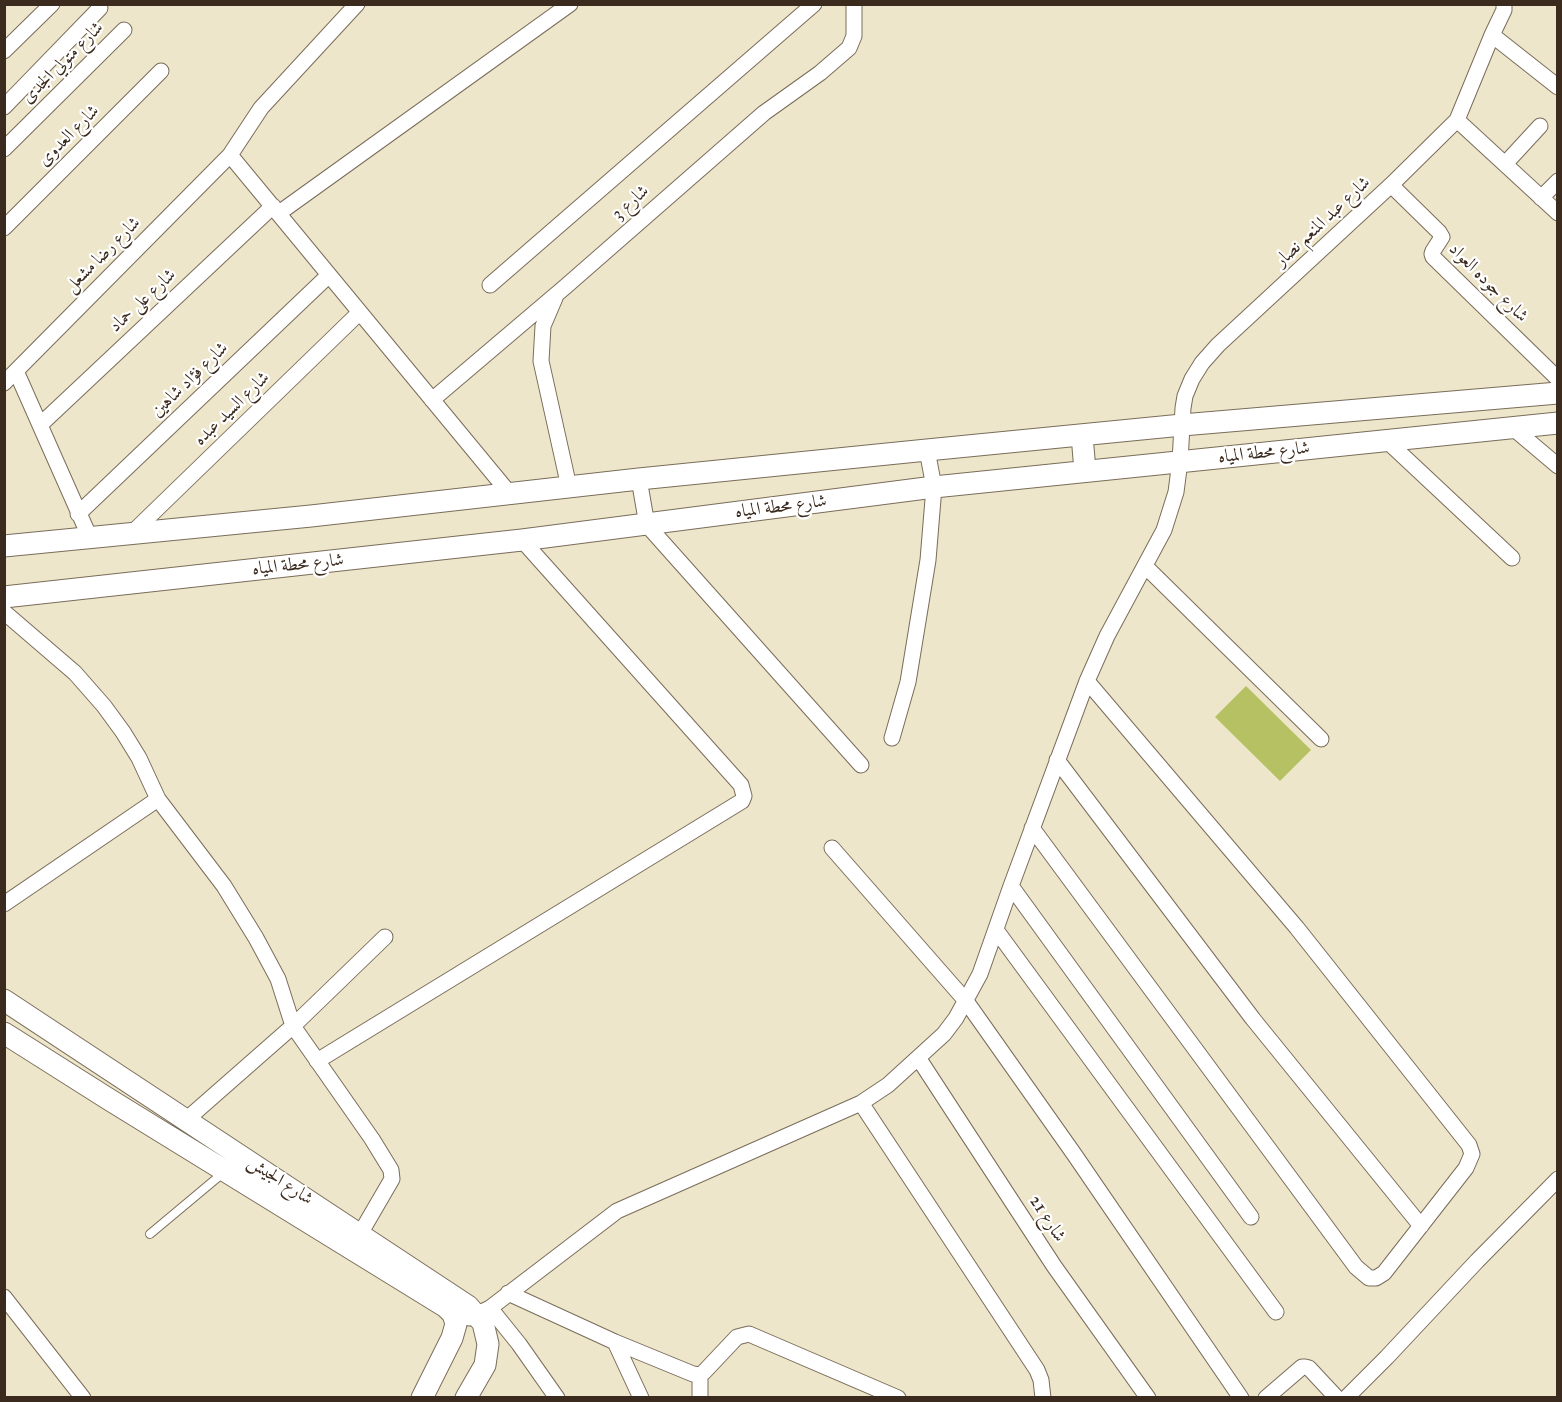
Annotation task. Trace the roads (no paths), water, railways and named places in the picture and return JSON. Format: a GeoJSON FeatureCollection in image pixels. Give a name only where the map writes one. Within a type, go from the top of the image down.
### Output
{"type":"FeatureCollection","features":[{"type":"Feature","properties":{"kind":"street"},"geometry":{"type":"LineString","coordinates":[[4,51],[52,4]]}},
{"type":"Feature","properties":{"kind":"street","name":"شارع رضا مشعل"},"geometry":{"type":"LineString","coordinates":[[4,383],[230,155],[261,108],[357,4]]}},
{"type":"Feature","properties":{"kind":"street","name":"شارع على حماد"},"geometry":{"type":"LineString","coordinates":[[40,425],[276,209],[570,4]]}},
{"type":"Feature","properties":{"kind":"street"},"geometry":{"type":"LineString","coordinates":[[490,285],[814,4]]}},
{"type":"Feature","properties":{"kind":"street","name":"شارع 3"},"geometry":{"type":"LineString","coordinates":[[432,400],[764,113],[820,73],[849,48],[854,36],[854,4]]}},
{"type":"Feature","properties":{"kind":"street","name":"شارع عبد المنعم نصار"},"geometry":{"type":"LineString","coordinates":[[456,1324],[483,1311],[617,1211],[861,1103],[888,1085],[944,1034],[966,1001],[984,965],[1087,681],[1107,636],[1155,548],[1170,514],[1176,492],[1180,461],[1185,396],[1191,379],[1218,345],[1391,185],[1457,120],[1506,6]]}},
{"type":"Feature","properties":{"kind":"street"},"geometry":{"type":"LineString","coordinates":[[4,107],[100,8]]}},
{"type":"Feature","properties":{"kind":"street","name":"شارع متولي الجدى"},"geometry":{"type":"LineString","coordinates":[[4,149],[124,30]]}},
{"type":"Feature","properties":{"kind":"street"},"geometry":{"type":"LineString","coordinates":[[1492,35],[1557,87]]}},
{"type":"Feature","properties":{"kind":"street","name":"شارع العدوى"},"geometry":{"type":"LineString","coordinates":[[4,228],[161,71]]}},
{"type":"Feature","properties":{"kind":"street"},"geometry":{"type":"LineString","coordinates":[[1457,120],[1557,213]]}},
{"type":"Feature","properties":{"kind":"street"},"geometry":{"type":"LineString","coordinates":[[1504,164],[1540,126]]}},
{"type":"Feature","properties":{"kind":"street"},"geometry":{"type":"LineString","coordinates":[[230,155],[510,494]]}},
{"type":"Feature","properties":{"kind":"street"},"geometry":{"type":"LineString","coordinates":[[1541,198],[1557,181]]}},
{"type":"Feature","properties":{"kind":"street","name":"شارع جوده العواد"},"geometry":{"type":"LineString","coordinates":[[1391,185],[1442,237],[1433,251],[1433,256],[1557,379]]}},
{"type":"Feature","properties":{"kind":"street","name":"شارع فؤاد شاهين"},"geometry":{"type":"LineString","coordinates":[[78,514],[329,275]]}},
{"type":"Feature","properties":{"kind":"street"},"geometry":{"type":"LineString","coordinates":[[565,287],[552,304],[543,326],[541,361],[569,487]]}},
{"type":"Feature","properties":{"kind":"street","name":"شارع السيد عبده"},"geometry":{"type":"LineString","coordinates":[[131,534],[359,313]]}},
{"type":"Feature","properties":{"kind":"street"},"geometry":{"type":"LineString","coordinates":[[16,371],[90,538]]}},
{"type":"Feature","properties":{"kind":"street","name":"شارع محطة المياه"},"geometry":{"type":"LineString","coordinates":[[4,546],[927,450],[1182,425],[1557,393]]}},
{"type":"Feature","properties":{"kind":"street","name":"شارع محطة المياه"},"geometry":{"type":"LineString","coordinates":[[4,597],[522,540],[934,487],[1557,423]]}},
{"type":"Feature","properties":{"kind":"street"},"geometry":{"type":"LineString","coordinates":[[1513,428],[1557,466]]}},
{"type":"Feature","properties":{"kind":"street"},"geometry":{"type":"LineString","coordinates":[[1082,435],[1085,471]]}},
{"type":"Feature","properties":{"kind":"street"},"geometry":{"type":"LineString","coordinates":[[1386,440],[1512,558]]}},
{"type":"Feature","properties":{"kind":"street"},"geometry":{"type":"LineString","coordinates":[[892,738],[908,682],[928,560],[934,487],[927,450]]}},
{"type":"Feature","properties":{"kind":"street"},"geometry":{"type":"LineString","coordinates":[[639,479],[647,525],[861,765]]}},
{"type":"Feature","properties":{"kind":"street"},"geometry":{"type":"LineString","coordinates":[[317,1061],[742,801],[744,795],[741,785],[522,540]]}},
{"type":"Feature","properties":{"kind":"street"},"geometry":{"type":"LineString","coordinates":[[1145,566],[1321,739]]}},
{"type":"Feature","properties":{"kind":"street"},"geometry":{"type":"LineString","coordinates":[[4,612],[75,673],[123,732],[139,758],[158,799],[224,886],[256,938],[278,979],[292,1026],[372,1139],[393,1173],[390,1184],[360,1234]]}},
{"type":"Feature","properties":{"kind":"street"},"geometry":{"type":"LineString","coordinates":[[1032,828],[1361,1272],[1369,1278],[1376,1278],[1384,1273],[1471,1159],[1471,1150],[1466,1140],[1297,928],[1087,681]]}},
{"type":"Feature","properties":{"kind":"street"},"geometry":{"type":"LineString","coordinates":[[1058,760],[1253,1019],[1421,1226]]}},
{"type":"Feature","properties":{"kind":"street"},"geometry":{"type":"LineString","coordinates":[[4,904],[158,799]]}},
{"type":"Feature","properties":{"kind":"street"},"geometry":{"type":"LineString","coordinates":[[832,848],[966,1001],[1241,1398]]}},
{"type":"Feature","properties":{"kind":"street"},"geometry":{"type":"LineString","coordinates":[[1011,886],[1251,1217]]}},
{"type":"Feature","properties":{"kind":"street"},"geometry":{"type":"LineString","coordinates":[[996,930],[1276,1312]]}},
{"type":"Feature","properties":{"kind":"street"},"geometry":{"type":"LineString","coordinates":[[186,1120],[292,1026],[386,937]]}},
{"type":"Feature","properties":{"kind":"street","name":"شارع الجيش"},"geometry":{"type":"LineString","coordinates":[[4,1000],[468,1306],[483,1311]]}},
{"type":"Feature","properties":{"kind":"street","name":"شارع الجيش"},"geometry":{"type":"LineString","coordinates":[[4,1033],[110,1101],[446,1307],[453,1314],[456,1324]]}},
{"type":"Feature","properties":{"kind":"street","name":"شارع 21"},"geometry":{"type":"LineString","coordinates":[[919,1059],[1054,1266],[1148,1398]]}},
{"type":"Feature","properties":{"kind":"street"},"geometry":{"type":"LineString","coordinates":[[110,1101],[123,1078]]}},
{"type":"Feature","properties":{"kind":"street"},"geometry":{"type":"LineString","coordinates":[[861,1103],[1037,1371],[1041,1380],[1042,1398]]}},
{"type":"Feature","properties":{"kind":"street"},"geometry":{"type":"LineString","coordinates":[[1346,1398],[1557,1179]]}},
{"type":"Feature","properties":{"kind":"street"},"geometry":{"type":"LineString","coordinates":[[508,1293],[615,1342],[700,1375]]}},
{"type":"Feature","properties":{"kind":"street"},"geometry":{"type":"LineString","coordinates":[[4,1297],[83,1398]]}},
{"type":"Feature","properties":{"kind":"street"},"geometry":{"type":"LineString","coordinates":[[472,1394],[485,1365],[488,1344],[483,1311]]}},
{"type":"Feature","properties":{"kind":"street"},"geometry":{"type":"LineString","coordinates":[[483,1311],[519,1344],[557,1398]]}},
{"type":"Feature","properties":{"kind":"street"},"geometry":{"type":"LineString","coordinates":[[422,1398],[452,1338],[456,1324]]}},
{"type":"Feature","properties":{"kind":"street"},"geometry":{"type":"LineString","coordinates":[[700,1375],[737,1337],[750,1334],[898,1398]]}},
{"type":"Feature","properties":{"kind":"street"},"geometry":{"type":"LineString","coordinates":[[615,1342],[641,1398]]}},
{"type":"Feature","properties":{"kind":"street"},"geometry":{"type":"LineString","coordinates":[[1266,1398],[1302,1367],[1309,1368],[1337,1398]]}},
{"type":"Feature","properties":{"kind":"street"},"geometry":{"type":"LineString","coordinates":[[700,1375],[700,1398]]}},
{"type":"Feature","properties":{"kind":"lane"},"geometry":{"type":"LineString","coordinates":[[150,1234],[225,1172]]}}]}
